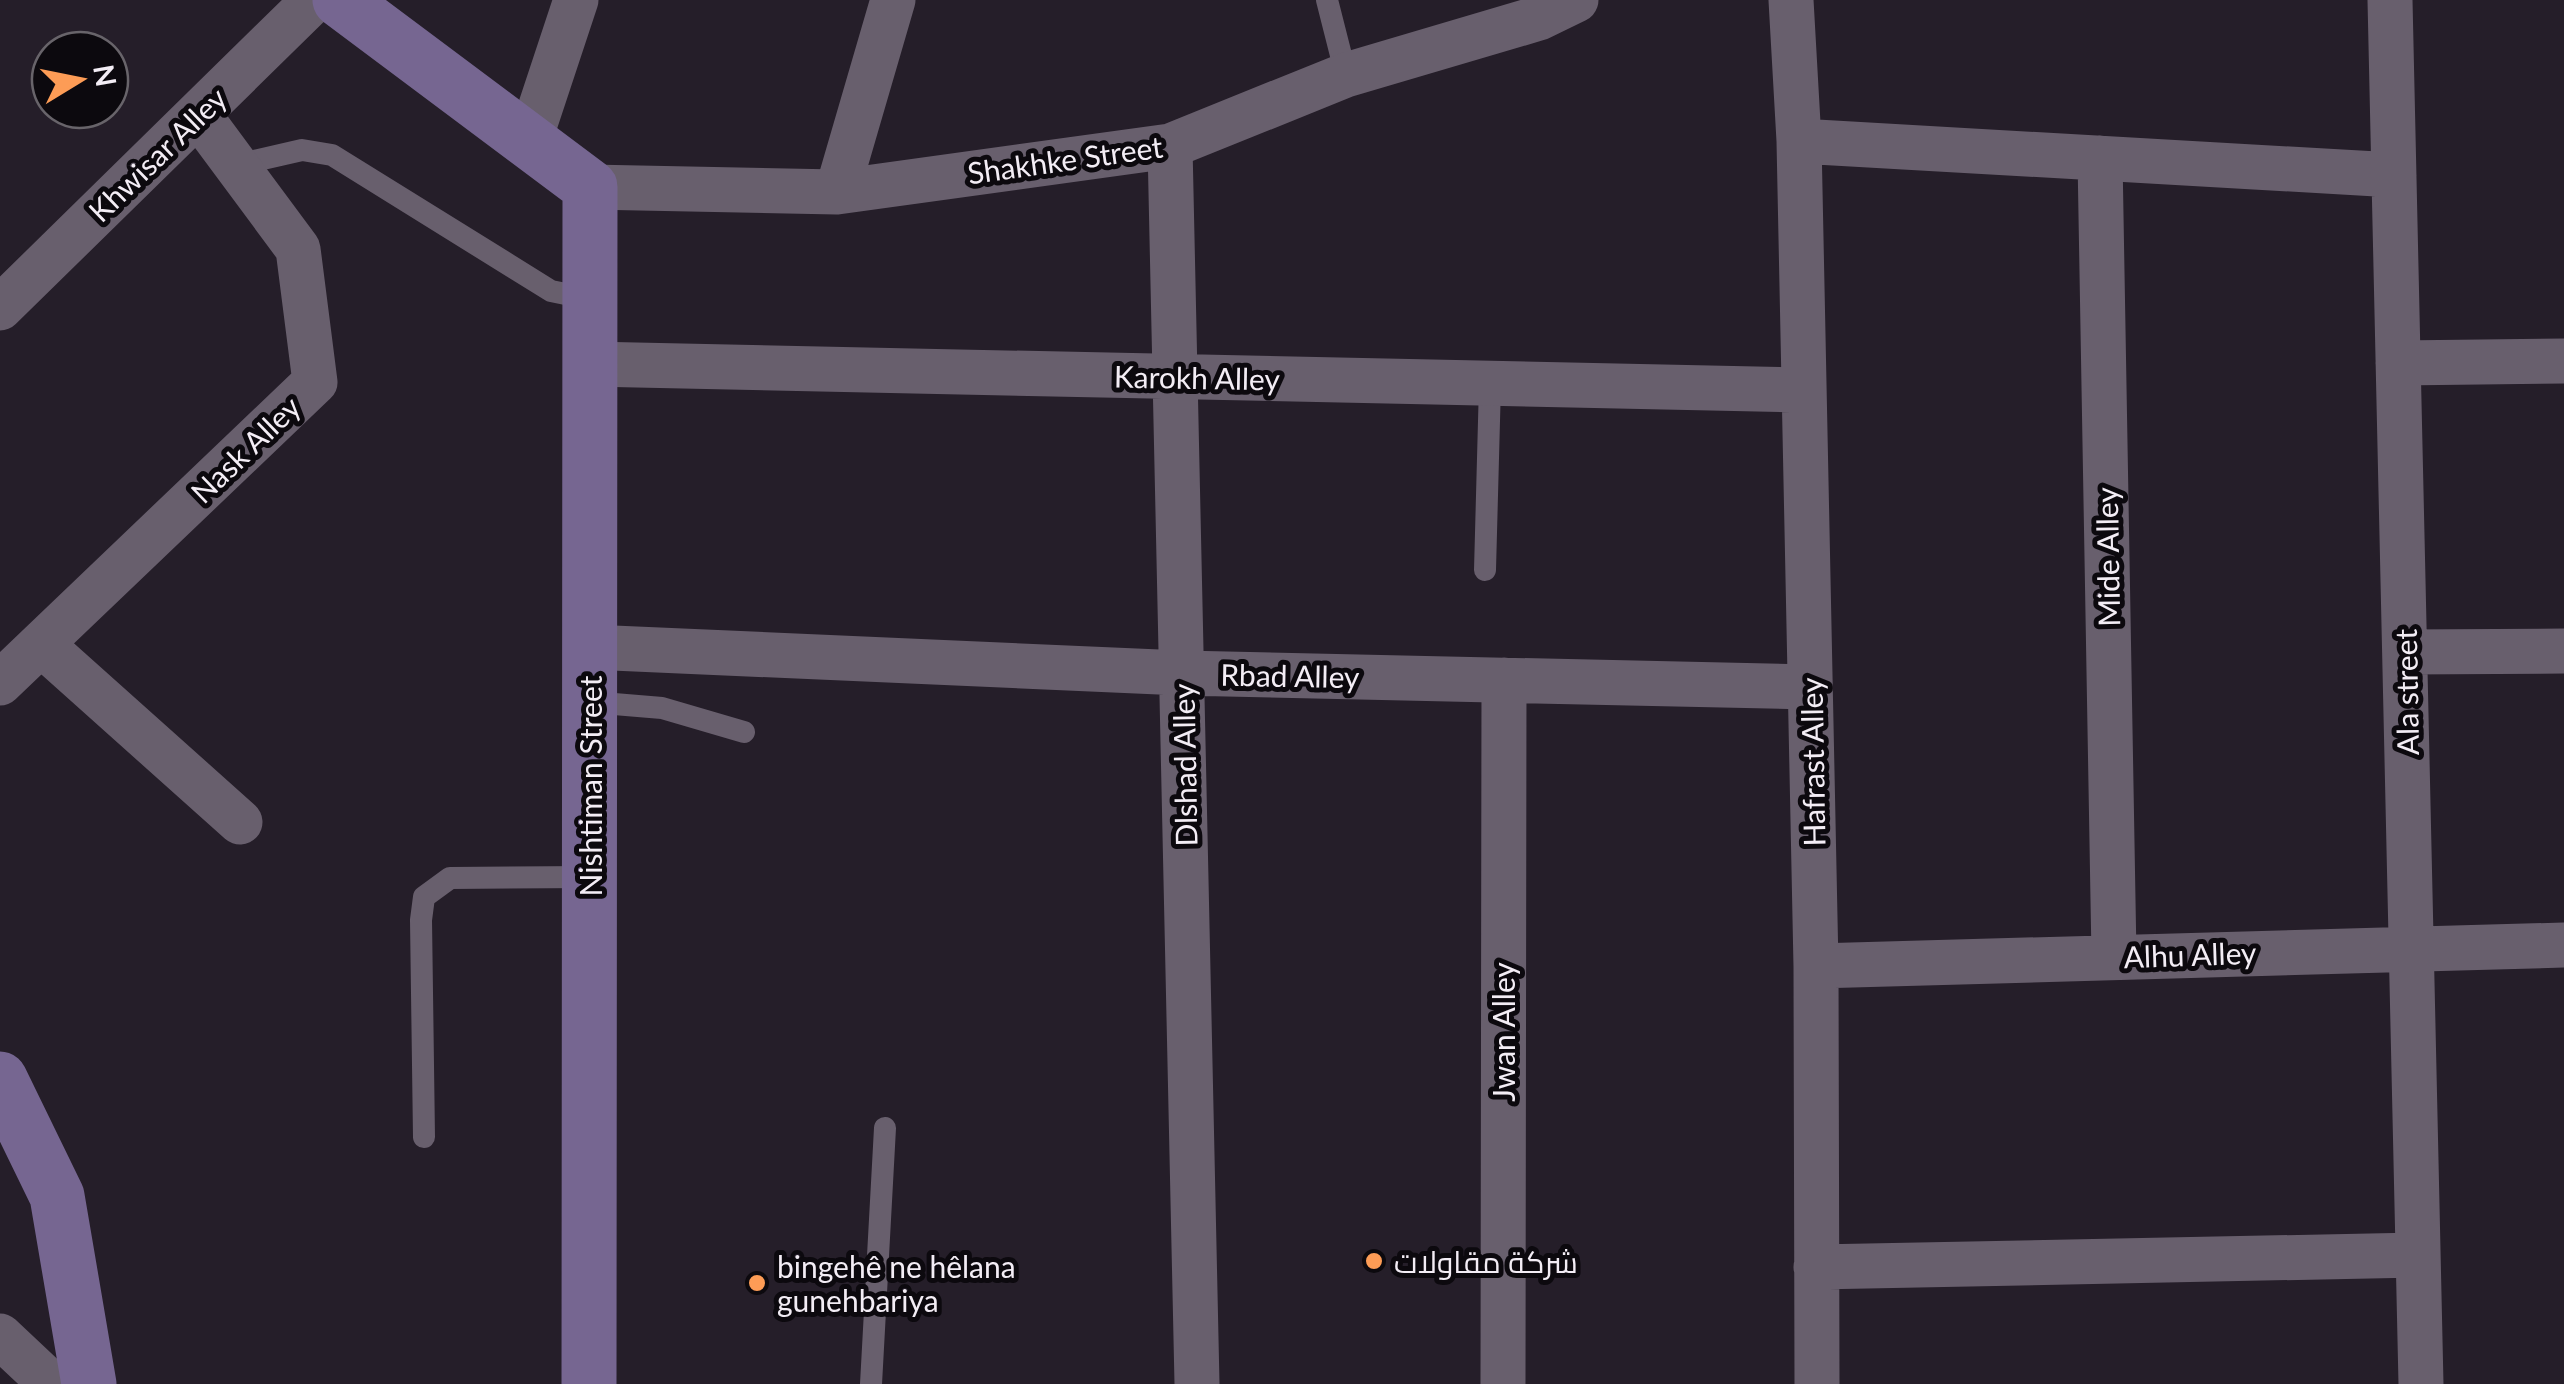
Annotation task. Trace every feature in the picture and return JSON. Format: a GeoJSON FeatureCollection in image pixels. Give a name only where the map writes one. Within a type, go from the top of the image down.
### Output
{"type":"FeatureCollection","features":[{"type":"Feature","properties":{"kind":"street","name":"Khwisar Alley"},"geometry":{"type":"LineString","coordinates":[[0,308],[314,0]]}},
{"type":"Feature","properties":{"kind":"street"},"geometry":{"type":"LineString","coordinates":[[340,0],[590,188]]}},
{"type":"Feature","properties":{"kind":"street"},"geometry":{"type":"LineString","coordinates":[[529,142],[576,0]]}},
{"type":"Feature","properties":{"kind":"street"},"geometry":{"type":"LineString","coordinates":[[837,192],[893,0]]}},
{"type":"Feature","properties":{"kind":"street","name":"Hafrast Alley"},"geometry":{"type":"LineString","coordinates":[[1790,0],[1799,141],[1816,966],[1816,1384]]}},
{"type":"Feature","properties":{"kind":"street","name":"Ala street"},"geometry":{"type":"LineString","coordinates":[[2390,0],[2421,1384]]}},
{"type":"Feature","properties":{"kind":"street","name":"Shakhke Street"},"geometry":{"type":"LineString","coordinates":[[590,188],[837,192],[1170,146],[1346,75],[1553,6]]}},
{"type":"Feature","properties":{"kind":"street","name":"Nask Alley"},"geometry":{"type":"LineString","coordinates":[[0,682],[315,382],[298,249],[198,114]]}},
{"type":"Feature","properties":{"kind":"street"},"geometry":{"type":"LineString","coordinates":[[1799,141],[2394,174]]}},
{"type":"Feature","properties":{"kind":"street","name":"Dlshad Alley"},"geometry":{"type":"LineString","coordinates":[[1170,146],[1198,1384]]}},
{"type":"Feature","properties":{"kind":"street","name":"Mide Alley"},"geometry":{"type":"LineString","coordinates":[[2100,158],[2114,956]]}},
{"type":"Feature","properties":{"kind":"street","name":"Nishtiman Street"},"geometry":{"type":"LineString","coordinates":[[589,1384],[590,188]]}},
{"type":"Feature","properties":{"kind":"street"},"geometry":{"type":"LineString","coordinates":[[2398,363],[2564,361]]}},
{"type":"Feature","properties":{"kind":"street","name":"Karokh Alley"},"geometry":{"type":"LineString","coordinates":[[590,364],[1804,390]]}},
{"type":"Feature","properties":{"kind":"street"},"geometry":{"type":"LineString","coordinates":[[40,644],[240,822]]}},
{"type":"Feature","properties":{"kind":"street","name":"Rbad Alley"},"geometry":{"type":"LineString","coordinates":[[590,647],[1182,673],[1810,686]]}},
{"type":"Feature","properties":{"kind":"street"},"geometry":{"type":"LineString","coordinates":[[2405,652],[2564,651]]}},
{"type":"Feature","properties":{"kind":"street","name":"Jwan Alley"},"geometry":{"type":"LineString","coordinates":[[1503,1384],[1504,680]]}},
{"type":"Feature","properties":{"kind":"street","name":"Alhu Alley"},"geometry":{"type":"LineString","coordinates":[[1816,966],[2564,945]]}},
{"type":"Feature","properties":{"kind":"street"},"geometry":{"type":"LineString","coordinates":[[0,1079],[57,1196],[89,1384]]}},
{"type":"Feature","properties":{"kind":"street"},"geometry":{"type":"LineString","coordinates":[[1816,1267],[2418,1255]]}},
{"type":"Feature","properties":{"kind":"street"},"geometry":{"type":"LineString","coordinates":[[0,1336],[51,1384]]}},
{"type":"Feature","properties":{"kind":"lane"},"geometry":{"type":"LineString","coordinates":[[1326,0],[1346,75]]}},
{"type":"Feature","properties":{"kind":"lane"},"geometry":{"type":"LineString","coordinates":[[236,165],[302,150],[332,155],[550,291],[590,299]]}},
{"type":"Feature","properties":{"kind":"lane"},"geometry":{"type":"LineString","coordinates":[[1485,570],[1490,384]]}},
{"type":"Feature","properties":{"kind":"lane"},"geometry":{"type":"LineString","coordinates":[[590,702],[662,708],[744,732]]}},
{"type":"Feature","properties":{"kind":"lane"},"geometry":{"type":"LineString","coordinates":[[424,1137],[424,897],[450,878],[590,877]]}},
{"type":"Feature","properties":{"kind":"lane"},"geometry":{"type":"LineString","coordinates":[[871,1384],[884,1128]]}},
{"type":"Feature","properties":{"kind":"place","name":"شركة مقاولات"},"geometry":{"type":"Point","coordinates":[1374,1261]}},
{"type":"Feature","properties":{"kind":"place","name":"bingehê ne hêlana gunehbariya"},"geometry":{"type":"Point","coordinates":[757,1283]}}]}
